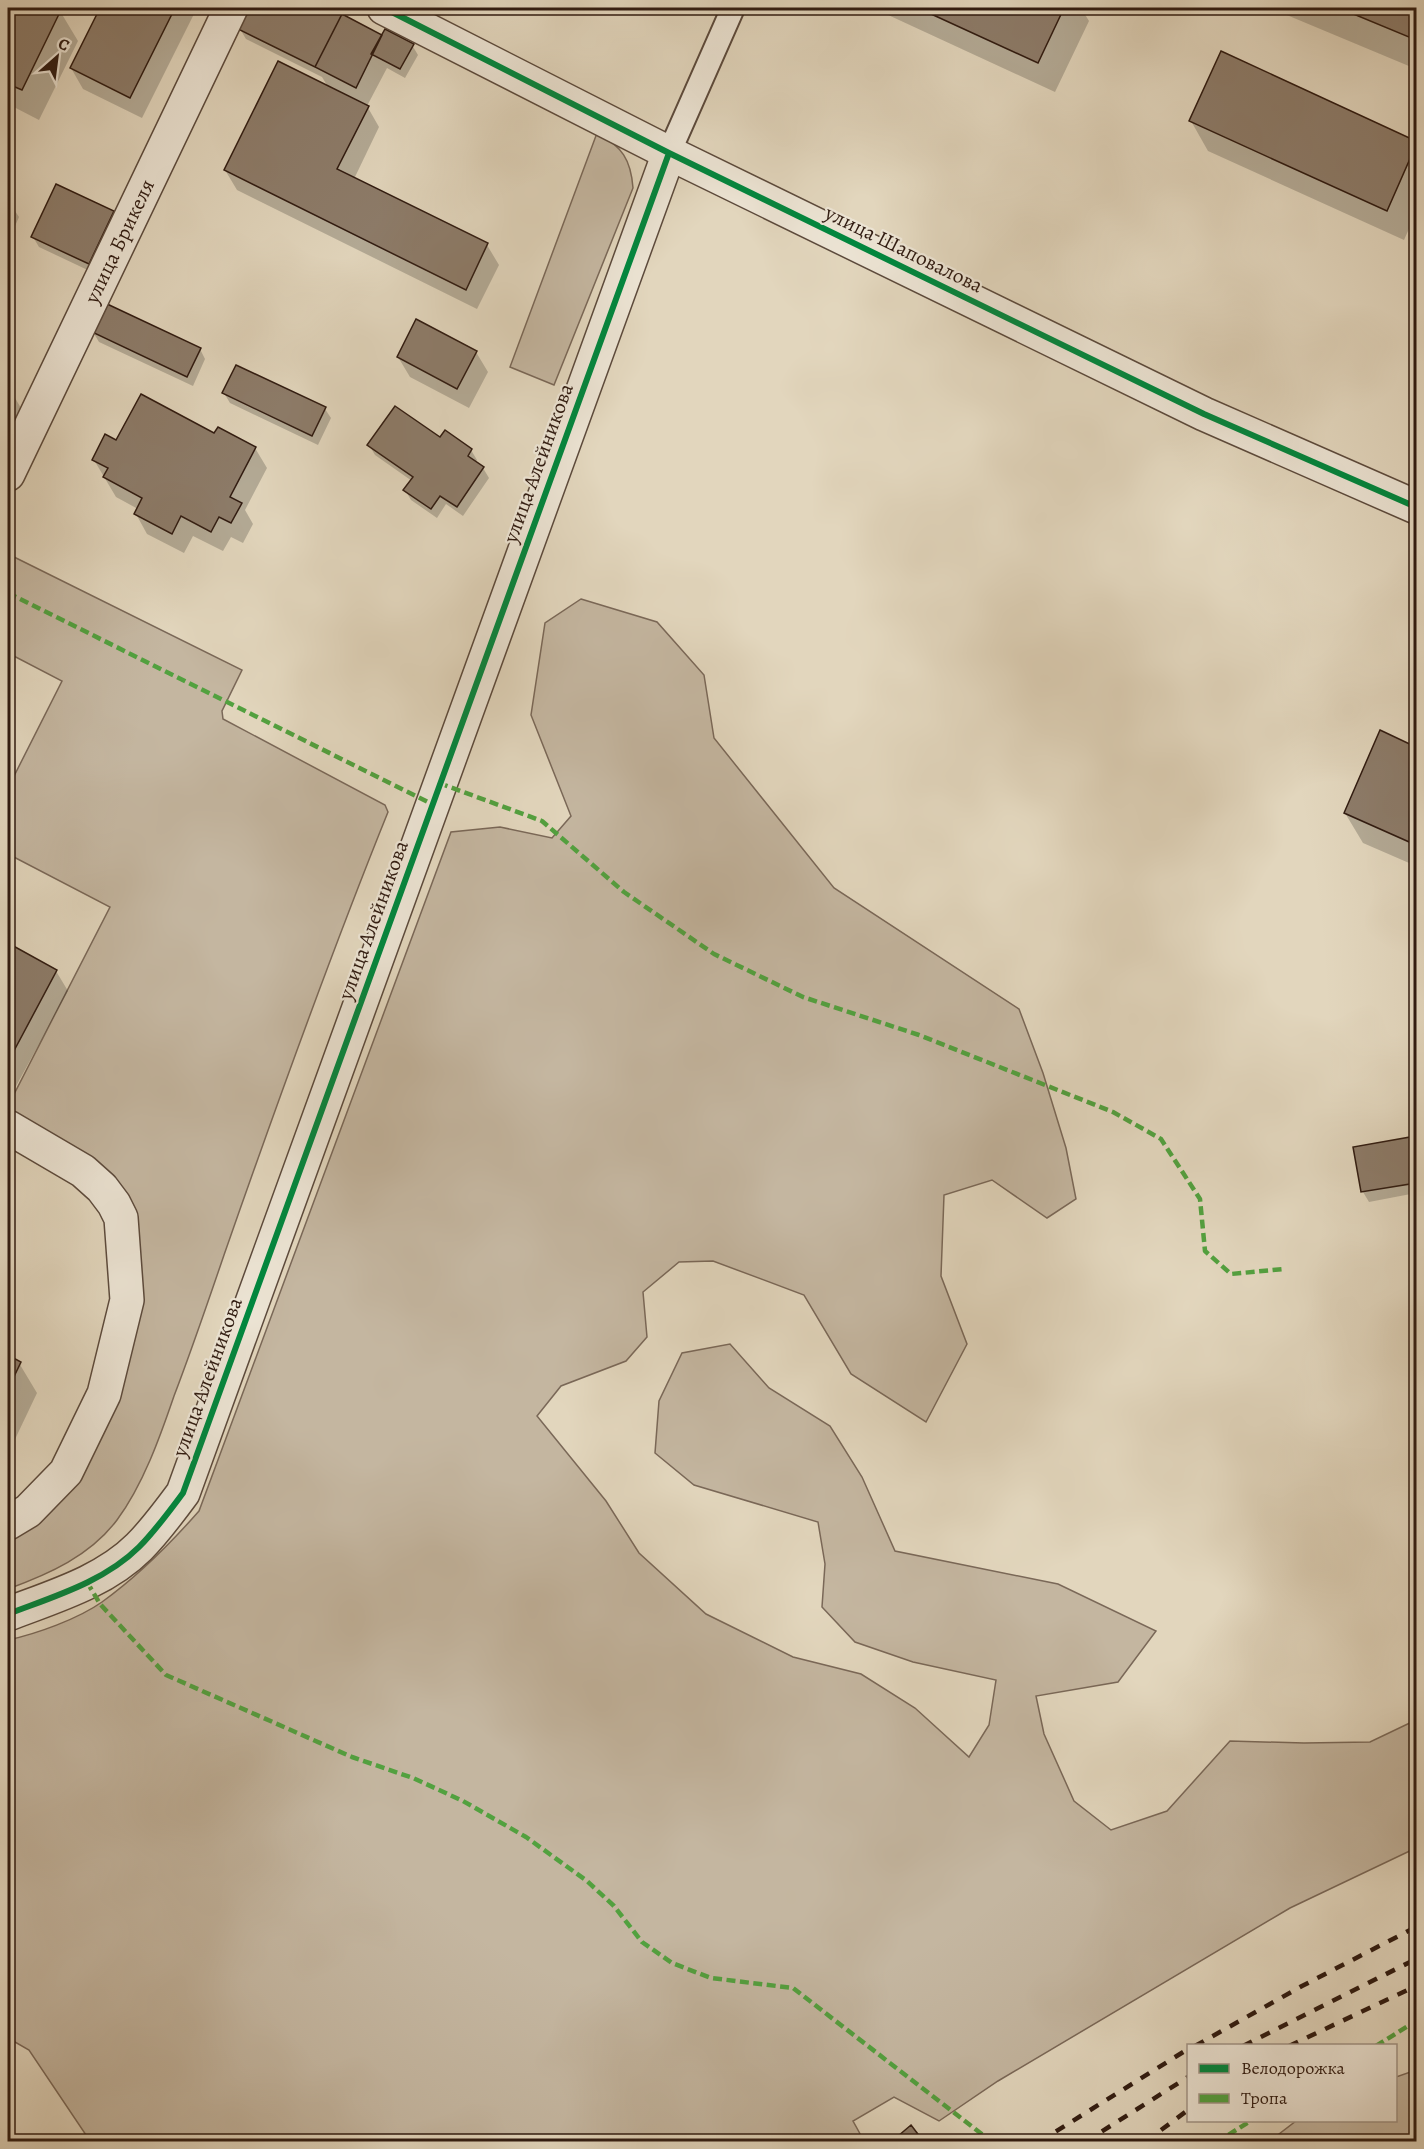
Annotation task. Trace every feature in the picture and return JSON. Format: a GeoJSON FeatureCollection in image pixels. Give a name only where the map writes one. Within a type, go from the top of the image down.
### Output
{"type":"FeatureCollection","features":[{"type":"Feature","properties":{"kind":"street","name":"улица Брикеля"},"geometry":{"type":"LineString","coordinates":[[8,474],[231,8]]}},
{"type":"Feature","properties":{"kind":"street","name":"улица Шаповалова"},"geometry":{"type":"LineString","coordinates":[[384,8],[669,153],[1204,414],[1416,507]]}},
{"type":"Feature","properties":{"kind":"street","name":"улица Алейникова"},"geometry":{"type":"LineString","coordinates":[[8,1614],[87,1582],[112,1568],[137,1548],[183,1493],[669,153]]}},
{"type":"Feature","properties":{"kind":"street"},"geometry":{"type":"LineString","coordinates":[[8,1127],[83,1171],[102,1188],[114,1204],[121,1218],[127,1300],[104,1394],[66,1472],[28,1511],[8,1523]]}},
{"type":"Feature","properties":{"kind":"lane","name":"улица Алейникова"},"geometry":{"type":"LineString","coordinates":[[669,153],[733,8]]}},
{"type":"Feature","properties":{"kind":"shaded area"},"geometry":{"type":"Polygon","coordinates":[[[597,133],[613,143],[624,155],[630,169],[633,188],[554,385],[510,367],[597,133]]]}},
{"type":"Feature","properties":{"kind":"shaded area"},"geometry":{"type":"Polygon","coordinates":[[[8,554],[242,670],[222,711],[223,719],[385,805],[388,812],[303,1032],[187,1361],[143,1476],[117,1520],[94,1544],[53,1570],[8,1589],[8,1533],[110,1396],[127,1215],[8,1119],[8,1106],[110,907],[8,854],[8,788],[62,681],[8,653],[8,554]]]}},
{"type":"Feature","properties":{"kind":"shaded area"},"geometry":{"type":"Polygon","coordinates":[[[581,599],[657,622],[704,675],[714,738],[834,888],[1019,1009],[1043,1073],[1066,1148],[1076,1199],[1047,1218],[992,1180],[944,1195],[941,1276],[967,1344],[926,1422],[851,1374],[804,1295],[713,1261],[679,1262],[643,1292],[647,1337],[626,1361],[561,1386],[537,1416],[606,1501],[639,1553],[706,1614],[793,1657],[861,1674],[915,1708],[969,1757],[989,1725],[996,1680],[913,1662],[855,1642],[822,1607],[825,1564],[818,1522],[694,1485],[655,1453],[659,1401],[682,1353],[730,1344],[769,1388],[830,1426],[862,1477],[895,1551],[1058,1584],[1156,1631],[1118,1682],[1036,1696],[1044,1734],[1074,1801],[1111,1830],[1167,1811],[1230,1741],[1370,1742],[1416,1720],[1416,1848],[1290,1908],[998,2081],[939,2121],[894,2097],[853,2121],[864,2141],[90,2141],[29,2050],[8,2038],[8,1640],[56,1625],[102,1602],[153,1559],[199,1511],[451,832],[500,827],[552,838],[571,816],[531,715],[545,623],[581,599]]]}},
{"type":"Feature","properties":{"kind":"shaded area"},"geometry":{"type":"Polygon","coordinates":[[[1416,2070],[1416,2141],[1270,2141],[1295,2122],[1397,2122],[1397,2077],[1416,2070]]]}},
{"type":"Feature","properties":{"kind":"building"},"geometry":{"type":"Polygon","coordinates":[[[8,8],[56,8],[61,10],[22,90],[8,84],[8,8]]]}},
{"type":"Feature","properties":{"kind":"building"},"geometry":{"type":"Polygon","coordinates":[[[100,8],[175,8],[130,98],[70,68],[100,8]]]}},
{"type":"Feature","properties":{"kind":"building"},"geometry":{"type":"Polygon","coordinates":[[[249,8],[329,8],[342,14],[315,67],[238,29],[249,8]]]}},
{"type":"Feature","properties":{"kind":"building"},"geometry":{"type":"Polygon","coordinates":[[[918,8],[1064,8],[1038,63],[918,8]]]}},
{"type":"Feature","properties":{"kind":"building"},"geometry":{"type":"Polygon","coordinates":[[[1339,8],[1416,8],[1416,40],[1339,8]]]}},
{"type":"Feature","properties":{"kind":"building"},"geometry":{"type":"Polygon","coordinates":[[[342,14],[382,35],[356,88],[315,67],[342,14]]]}},
{"type":"Feature","properties":{"kind":"building"},"geometry":{"type":"Polygon","coordinates":[[[385,29],[414,44],[400,69],[371,54],[385,29]]]}},
{"type":"Feature","properties":{"kind":"building"},"geometry":{"type":"Polygon","coordinates":[[[1221,51],[1416,141],[1387,211],[1189,121],[1221,51]]]}},
{"type":"Feature","properties":{"kind":"building"},"geometry":{"type":"Polygon","coordinates":[[[278,61],[369,106],[337,169],[488,243],[466,290],[224,170],[278,61]]]}},
{"type":"Feature","properties":{"kind":"building"},"geometry":{"type":"Polygon","coordinates":[[[56,184],[114,211],[89,264],[31,237],[56,184]]]}},
{"type":"Feature","properties":{"kind":"building"},"geometry":{"type":"Polygon","coordinates":[[[8,203],[14,206],[8,221],[8,203]]]}},
{"type":"Feature","properties":{"kind":"building"},"geometry":{"type":"Polygon","coordinates":[[[105,303],[201,348],[187,377],[92,332],[105,303]]]}},
{"type":"Feature","properties":{"kind":"building"},"geometry":{"type":"Polygon","coordinates":[[[416,319],[477,351],[457,389],[397,357],[416,319]]]}},
{"type":"Feature","properties":{"kind":"building"},"geometry":{"type":"Polygon","coordinates":[[[236,365],[326,407],[312,436],[222,393],[236,365]]]}},
{"type":"Feature","properties":{"kind":"building"},"geometry":{"type":"Polygon","coordinates":[[[141,394],[214,433],[218,427],[256,447],[230,497],[242,503],[231,523],[219,517],[211,532],[181,516],[172,534],[134,514],[142,498],[103,477],[108,468],[92,460],[105,434],[116,440],[141,394]]]}},
{"type":"Feature","properties":{"kind":"building"},"geometry":{"type":"Polygon","coordinates":[[[395,406],[440,437],[445,430],[472,449],[468,456],[484,467],[457,507],[440,496],[431,509],[403,490],[413,477],[367,445],[395,406]]]}},
{"type":"Feature","properties":{"kind":"building"},"geometry":{"type":"Polygon","coordinates":[[[1380,730],[1416,747],[1416,845],[1344,813],[1380,730]]]}},
{"type":"Feature","properties":{"kind":"building"},"geometry":{"type":"Polygon","coordinates":[[[8,943],[57,970],[8,1062],[8,943]]]}},
{"type":"Feature","properties":{"kind":"building"},"geometry":{"type":"Polygon","coordinates":[[[1416,1136],[1416,1183],[1361,1192],[1353,1147],[1416,1136]]]}},
{"type":"Feature","properties":{"kind":"building"},"geometry":{"type":"Polygon","coordinates":[[[8,1355],[21,1362],[8,1389],[8,1355]]]}},
{"type":"Feature","properties":{"kind":"building"},"geometry":{"type":"Polygon","coordinates":[[[911,2125],[924,2142],[891,2142],[911,2125]]]}},
{"type":"Feature","properties":{"kind":"railway"},"geometry":{"type":"LineString","coordinates":[[1199,2044],[1302,1986],[1416,1927]]}},
{"type":"Feature","properties":{"kind":"railway"},"geometry":{"type":"LineString","coordinates":[[1247,2044],[1416,1959]]}},
{"type":"Feature","properties":{"kind":"railway"},"geometry":{"type":"LineString","coordinates":[[1293,2044],[1416,1986]]}},
{"type":"Feature","properties":{"kind":"railway"},"geometry":{"type":"LineString","coordinates":[[1039,2142],[1187,2050]]}},
{"type":"Feature","properties":{"kind":"railway"},"geometry":{"type":"LineString","coordinates":[[1085,2142],[1187,2078]]}},
{"type":"Feature","properties":{"kind":"railway"},"geometry":{"type":"LineString","coordinates":[[1145,2142],[1187,2111]]}},
{"type":"Feature","properties":{"kind":"marked path"},"geometry":{"type":"LineString","coordinates":[[8,593],[432,804]]}},
{"type":"Feature","properties":{"kind":"marked path"},"geometry":{"type":"LineString","coordinates":[[439,783],[542,821],[624,892],[714,954],[803,997],[919,1035],[1113,1112],[1161,1139],[1200,1199],[1205,1251],[1231,1274],[1284,1269]]}},
{"type":"Feature","properties":{"kind":"marked path"},"geometry":{"type":"LineString","coordinates":[[87,1582],[100,1604],[166,1675],[352,1757],[413,1778],[463,1801],[526,1837],[587,1881],[614,1906],[642,1942],[672,1963],[711,1978],[793,1988],[992,2142]]}},
{"type":"Feature","properties":{"kind":"marked path"},"geometry":{"type":"LineString","coordinates":[[1379,2044],[1416,2021]]}},
{"type":"Feature","properties":{"kind":"marked path"},"geometry":{"type":"LineString","coordinates":[[1217,2142],[1249,2122]]}},
{"type":"Feature","properties":{"kind":"cycle path"},"geometry":{"type":"LineString","coordinates":[[384,8],[669,153],[1204,414],[1416,507]]}},
{"type":"Feature","properties":{"kind":"cycle path"},"geometry":{"type":"LineString","coordinates":[[8,1614],[60,1595],[110,1570],[145,1541],[183,1493],[669,153]]}}]}
